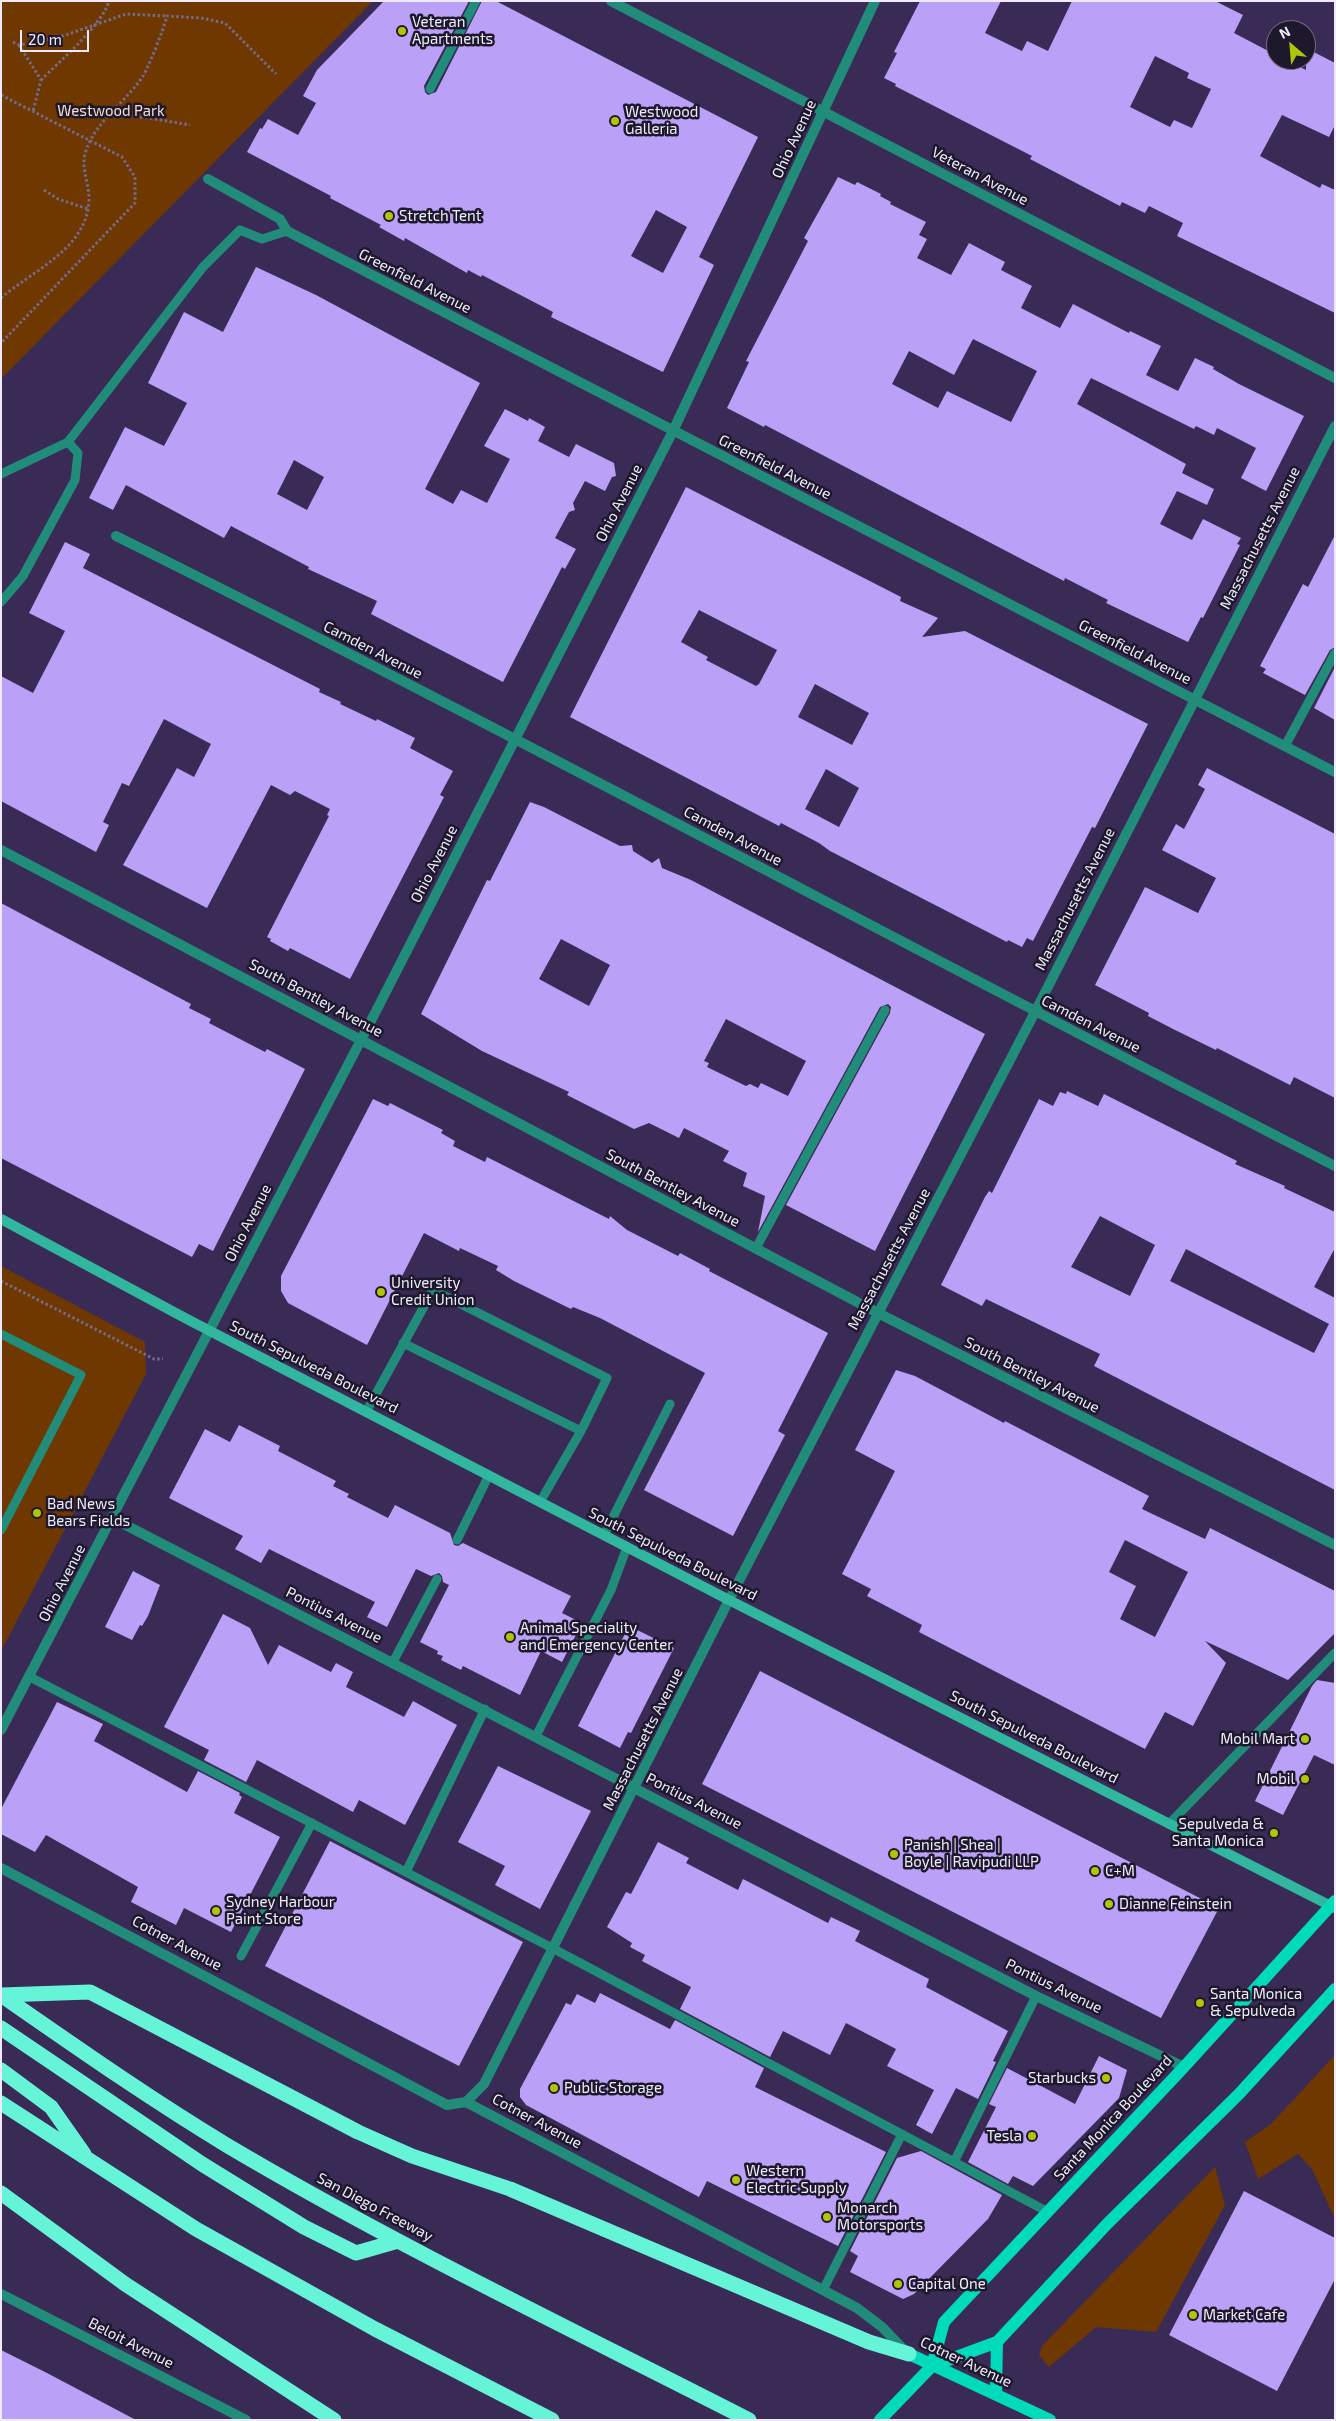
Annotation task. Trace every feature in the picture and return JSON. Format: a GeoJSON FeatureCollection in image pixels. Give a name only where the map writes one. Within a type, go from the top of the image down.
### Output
{"type":"FeatureCollection","features":[{"type":"Feature","properties":{"kind":"highway"},"geometry":{"type":"LineString","coordinates":[[1,1995],[90,1992],[358,2132],[412,2156],[510,2189],[869,2342],[909,2354]]}},
{"type":"Feature","properties":{"kind":"highway","name":"San Diego Freeway"},"geometry":{"type":"LineString","coordinates":[[1,1995],[157,2102],[238,2151],[398,2240],[749,2420]]}},
{"type":"Feature","properties":{"kind":"highway"},"geometry":{"type":"LineString","coordinates":[[1,2028],[202,2164],[304,2227],[356,2252],[398,2240]]}},
{"type":"Feature","properties":{"kind":"highway"},"geometry":{"type":"LineString","coordinates":[[1,2070],[51,2107],[88,2160]]}},
{"type":"Feature","properties":{"kind":"highway"},"geometry":{"type":"LineString","coordinates":[[1,2103],[196,2229],[274,2274],[375,2329],[552,2420]]}},
{"type":"Feature","properties":{"kind":"highway"},"geometry":{"type":"LineString","coordinates":[[1,2194],[125,2284],[334,2420]]}},
{"type":"Feature","properties":{"kind":"main road","name":"South Sepulveda Boulevard"},"geometry":{"type":"LineString","coordinates":[[1,1219],[209,1330],[729,1600],[1333,1905]]}},
{"type":"Feature","properties":{"kind":"main road","name":"Santa Monica Boulevard"},"geometry":{"type":"LineString","coordinates":[[932,2366],[944,2322],[1184,2067],[1333,1905]]}},
{"type":"Feature","properties":{"kind":"main road","name":"Santa Monica Boulevard"},"geometry":{"type":"LineString","coordinates":[[880,2420],[932,2366],[997,2342],[1107,2224],[1239,2094],[1335,1989]]}},
{"type":"Feature","properties":{"kind":"main road"},"geometry":{"type":"LineString","coordinates":[[996,2393],[997,2342]]}},
{"type":"Feature","properties":{"kind":"main road","name":"Cotner Avenue"},"geometry":{"type":"LineString","coordinates":[[909,2354],[932,2366],[996,2393],[1050,2420]]}},
{"type":"Feature","properties":{"kind":"street","name":"Veteran Avenue"},"geometry":{"type":"LineString","coordinates":[[611,1],[1335,378]]}},
{"type":"Feature","properties":{"kind":"street","name":"Ohio Avenue"},"geometry":{"type":"LineString","coordinates":[[1,1730],[361,1038],[673,431],[875,1]]}},
{"type":"Feature","properties":{"kind":"street","name":"Greenfield Avenue"},"geometry":{"type":"LineString","coordinates":[[208,179],[280,219],[287,231],[1335,772]]}},
{"type":"Feature","properties":{"kind":"street","name":"Massachusetts Avenue"},"geometry":{"type":"LineString","coordinates":[[466,2102],[484,2084],[554,1949],[729,1600],[1035,1012],[1335,426]]}},
{"type":"Feature","properties":{"kind":"street","name":"Camden Avenue"},"geometry":{"type":"LineString","coordinates":[[116,536],[514,739],[1035,1012],[1335,1166]]}},
{"type":"Feature","properties":{"kind":"street","name":"South Bentley Avenue"},"geometry":{"type":"LineString","coordinates":[[1,850],[361,1038],[878,1313],[1335,1546]]}},
{"type":"Feature","properties":{"kind":"street","name":"Pontius Avenue"},"geometry":{"type":"LineString","coordinates":[[112,1518],[1036,1996],[1184,2067]]}},
{"type":"Feature","properties":{"kind":"street","name":"Cotner Avenue"},"geometry":{"type":"LineString","coordinates":[[1,1868],[447,2105],[466,2102],[857,2308],[882,2327],[909,2354]]}},
{"type":"Feature","properties":{"kind":"street","name":"Beloit Avenue"},"geometry":{"type":"LineString","coordinates":[[1,2294],[246,2420]]}},
{"type":"Feature","properties":{"kind":"lane"},"geometry":{"type":"LineString","coordinates":[[430,89],[476,1]]}},
{"type":"Feature","properties":{"kind":"lane"},"geometry":{"type":"LineString","coordinates":[[1,474],[68,442],[209,261],[240,230],[262,239],[287,231]]}},
{"type":"Feature","properties":{"kind":"lane"},"geometry":{"type":"LineString","coordinates":[[1,602],[23,576],[75,480],[78,453],[68,442]]}},
{"type":"Feature","properties":{"kind":"lane"},"geometry":{"type":"LineString","coordinates":[[1285,746],[1335,653]]}},
{"type":"Feature","properties":{"kind":"lane"},"geometry":{"type":"LineString","coordinates":[[756,1248],[885,1010]]}},
{"type":"Feature","properties":{"kind":"lane"},"geometry":{"type":"LineString","coordinates":[[366,1412],[433,1290],[607,1378],[581,1430],[540,1502]]}},
{"type":"Feature","properties":{"kind":"lane"},"geometry":{"type":"LineString","coordinates":[[1,1334],[81,1375],[1,1530]]}},
{"type":"Feature","properties":{"kind":"lane"},"geometry":{"type":"LineString","coordinates":[[403,1343],[581,1430]]}},
{"type":"Feature","properties":{"kind":"lane"},"geometry":{"type":"LineString","coordinates":[[604,1535],[670,1404]]}},
{"type":"Feature","properties":{"kind":"lane"},"geometry":{"type":"LineString","coordinates":[[457,1540],[489,1476]]}},
{"type":"Feature","properties":{"kind":"lane"},"geometry":{"type":"LineString","coordinates":[[536,1736],[611,1590],[627,1547]]}},
{"type":"Feature","properties":{"kind":"lane"},"geometry":{"type":"LineString","coordinates":[[393,1662],[437,1579]]}},
{"type":"Feature","properties":{"kind":"lane"},"geometry":{"type":"LineString","coordinates":[[1170,1823],[1335,1653]]}},
{"type":"Feature","properties":{"kind":"lane"},"geometry":{"type":"LineString","coordinates":[[30,1677],[554,1949],[1048,2212]]}},
{"type":"Feature","properties":{"kind":"lane"},"geometry":{"type":"LineString","coordinates":[[406,1872],[484,1710]]}},
{"type":"Feature","properties":{"kind":"lane"},"geometry":{"type":"LineString","coordinates":[[241,1956],[312,1823]]}},
{"type":"Feature","properties":{"kind":"lane"},"geometry":{"type":"LineString","coordinates":[[954,2162],[1036,1996]]}},
{"type":"Feature","properties":{"kind":"lane"},"geometry":{"type":"LineString","coordinates":[[823,2290],[902,2134]]}},
{"type":"Feature","properties":{"kind":"path"},"geometry":{"type":"LineString","coordinates":[[33,111],[41,80],[107,9],[109,1]]}},
{"type":"Feature","properties":{"kind":"path"},"geometry":{"type":"LineString","coordinates":[[13,42],[19,44],[60,36],[126,14],[201,18],[225,23],[276,74]]}},
{"type":"Feature","properties":{"kind":"path"},"geometry":{"type":"LineString","coordinates":[[1,298],[57,257],[81,228],[88,208],[89,195],[83,172],[84,159],[90,141],[143,76],[168,16]]}},
{"type":"Feature","properties":{"kind":"path"},"geometry":{"type":"LineString","coordinates":[[19,44],[41,80]]}},
{"type":"Feature","properties":{"kind":"path"},"geometry":{"type":"LineString","coordinates":[[1,95],[122,157],[135,177],[134,202],[1,343]]}},
{"type":"Feature","properties":{"kind":"path"},"geometry":{"type":"LineString","coordinates":[[110,115],[149,118],[190,125]]}},
{"type":"Feature","properties":{"kind":"path"},"geometry":{"type":"LineString","coordinates":[[44,190],[58,199],[88,208]]}},
{"type":"Feature","properties":{"kind":"path"},"geometry":{"type":"LineString","coordinates":[[1,1281],[154,1359],[163,1359]]}},
{"type":"Feature","properties":{"kind":"green space","name":"Westwood Park"},"geometry":{"type":"Polygon","coordinates":[[[1,1],[373,1],[1,379],[1,1]]]}},
{"type":"Feature","properties":{"kind":"green space","name":"Bad News Bears Fields"},"geometry":{"type":"Polygon","coordinates":[[[1,1266],[145,1342],[146,1374],[1,1651],[1,1266]]]}},
{"type":"Feature","properties":{"kind":"green space"},"geometry":{"type":"Polygon","coordinates":[[[1335,2055],[1335,2219],[1312,2169],[1298,2154],[1258,2179],[1245,2142],[1271,2124],[1335,2055]]]}},
{"type":"Feature","properties":{"kind":"green space"},"geometry":{"type":"Polygon","coordinates":[[[1215,2167],[1225,2205],[1156,2332],[1096,2327],[1049,2367],[1039,2355],[1042,2346],[1215,2167]]]}},
{"type":"Feature","properties":{"kind":"building"},"geometry":{"type":"Polygon","coordinates":[[[384,1],[469,1],[424,86],[425,92],[428,95],[436,92],[482,1],[496,1],[758,137],[699,257],[714,265],[663,372],[551,317],[553,312],[482,275],[481,277],[468,270],[467,273],[405,238],[404,241],[379,227],[381,225],[330,198],[331,196],[247,152],[260,128],[262,129],[268,119],[298,135],[316,103],[303,96],[317,70],[384,1]],[[656,210],[631,256],[663,273],[687,227],[656,210]]]}},
{"type":"Feature","properties":{"kind":"building"},"geometry":{"type":"Polygon","coordinates":[[[920,1],[1001,1],[985,33],[1022,51],[1027,41],[1048,51],[1072,1],[1215,1],[1243,15],[1234,33],[1266,50],[1266,70],[1316,70],[1316,53],[1335,63],[1335,125],[1329,137],[1282,115],[1260,156],[1320,188],[1322,184],[1335,190],[1335,313],[1177,236],[1183,223],[1149,206],[1145,213],[1122,202],[1120,206],[1030,159],[1032,156],[895,86],[896,84],[884,78],[897,53],[894,52],[920,1]],[[1155,56],[1130,107],[1170,127],[1174,120],[1192,128],[1211,89],[1187,78],[1189,73],[1155,56]]]}},
{"type":"Feature","properties":{"kind":"building"},"geometry":{"type":"Polygon","coordinates":[[[838,177],[855,185],[857,182],[881,194],[880,196],[891,202],[890,204],[926,222],[919,235],[927,239],[917,258],[951,275],[969,243],[1005,262],[1001,270],[1032,286],[1021,308],[1060,328],[1073,304],[1129,333],[1130,331],[1161,346],[1146,375],[1178,391],[1195,358],[1214,367],[1213,369],[1239,384],[1304,416],[1266,491],[1241,478],[1256,448],[1217,428],[1214,435],[1196,426],[1194,429],[1091,378],[1077,404],[1186,464],[1182,473],[1214,489],[1207,505],[1177,491],[1160,524],[1192,540],[1203,519],[1241,538],[1237,544],[1240,545],[1203,618],[1201,617],[1188,642],[1106,603],[1108,600],[1065,578],[1064,581],[765,425],[764,427],[727,408],[749,362],[746,361],[808,241],[804,238],[838,177]],[[973,339],[954,375],[909,351],[892,384],[938,408],[947,391],[1011,422],[1037,371],[973,339]]]}},
{"type":"Feature","properties":{"kind":"building"},"geometry":{"type":"Polygon","coordinates":[[[256,267],[316,295],[480,383],[425,489],[453,504],[461,490],[487,503],[510,459],[484,446],[505,409],[528,421],[529,418],[545,427],[538,441],[569,457],[576,444],[614,463],[616,476],[612,477],[605,491],[585,481],[573,503],[575,510],[569,512],[555,538],[576,549],[565,569],[562,567],[503,682],[371,614],[377,601],[308,569],[309,567],[231,526],[224,538],[126,485],[113,510],[89,498],[125,427],[164,446],[187,403],[148,383],[184,312],[223,332],[256,267]],[[294,460],[277,494],[307,510],[324,477],[294,460]]]}},
{"type":"Feature","properties":{"kind":"building"},"geometry":{"type":"Polygon","coordinates":[[[686,487],[901,597],[900,601],[938,618],[922,637],[965,631],[1148,724],[1095,828],[1092,827],[1033,941],[1027,938],[1022,947],[1008,940],[1007,942],[830,851],[781,823],[779,826],[570,717],[686,487]],[[699,610],[681,642],[708,657],[706,660],[756,686],[759,684],[777,650],[699,610]],[[815,684],[798,717],[852,745],[869,713],[815,684]],[[826,769],[805,809],[839,827],[859,788],[826,769]]]}},
{"type":"Feature","properties":{"kind":"building"},"geometry":{"type":"Polygon","coordinates":[[[1335,535],[1335,647],[1330,650],[1305,695],[1263,673],[1266,669],[1260,666],[1303,584],[1308,587],[1335,535]]]}},
{"type":"Feature","properties":{"kind":"building"},"geometry":{"type":"Polygon","coordinates":[[[65,542],[90,554],[83,568],[320,689],[319,692],[341,702],[340,704],[376,721],[377,719],[415,738],[410,748],[453,771],[440,795],[444,797],[350,979],[290,948],[288,951],[270,941],[271,939],[267,937],[329,816],[327,815],[330,809],[295,791],[290,795],[271,785],[207,908],[123,865],[177,768],[194,777],[211,744],[164,719],[129,786],[122,783],[103,822],[109,825],[96,852],[1,801],[1,676],[33,693],[65,631],[29,613],[65,542]]]}},
{"type":"Feature","properties":{"kind":"building"},"geometry":{"type":"Polygon","coordinates":[[[1335,667],[1335,720],[1314,708],[1335,667]]]}},
{"type":"Feature","properties":{"kind":"building"},"geometry":{"type":"Polygon","coordinates":[[[1207,768],[1335,834],[1335,1098],[1294,1077],[1290,1085],[1217,1048],[1216,1050],[1175,1030],[1148,1016],[1149,1013],[1095,985],[1145,887],[1198,913],[1216,878],[1162,850],[1176,824],[1184,829],[1205,789],[1198,785],[1207,768]]]}},
{"type":"Feature","properties":{"kind":"building"},"geometry":{"type":"Polygon","coordinates":[[[530,802],[544,807],[620,846],[632,845],[633,851],[652,863],[659,858],[662,868],[691,880],[985,1034],[875,1251],[786,1205],[890,1013],[891,1007],[888,1004],[880,1007],[758,1232],[765,1196],[743,1186],[747,1173],[723,1161],[729,1151],[684,1128],[679,1138],[649,1123],[634,1129],[567,1095],[569,1092],[482,1051],[421,1014],[487,880],[490,881],[530,802]],[[561,939],[539,979],[589,1006],[610,965],[561,939]],[[726,1019],[704,1061],[709,1063],[707,1067],[746,1086],[750,1084],[758,1088],[761,1083],[788,1096],[806,1061],[726,1019]]]}},
{"type":"Feature","properties":{"kind":"building"},"geometry":{"type":"Polygon","coordinates":[[[1,903],[191,1004],[189,1008],[211,1019],[209,1023],[265,1052],[267,1049],[305,1069],[213,1251],[199,1244],[192,1257],[1,1158],[1,903]]]}},
{"type":"Feature","properties":{"kind":"building"},"geometry":{"type":"Polygon","coordinates":[[[1067,1091],[1098,1106],[1104,1094],[1237,1161],[1235,1164],[1285,1186],[1284,1188],[1335,1212],[1335,1248],[1314,1287],[1335,1298],[1335,1490],[1094,1366],[1100,1354],[986,1299],[982,1306],[941,1285],[985,1197],[989,1191],[992,1193],[1039,1099],[1053,1106],[1060,1092],[1066,1094],[1067,1091]],[[1100,1216],[1071,1267],[1130,1296],[1155,1245],[1100,1216]],[[1186,1249],[1170,1281],[1314,1353],[1329,1324],[1186,1249]]]}},
{"type":"Feature","properties":{"kind":"building"},"geometry":{"type":"Polygon","coordinates":[[[373,1099],[388,1106],[390,1103],[443,1130],[441,1133],[455,1141],[453,1146],[485,1162],[487,1157],[609,1219],[610,1216],[627,1230],[678,1256],[680,1253],[710,1269],[709,1271],[828,1333],[778,1431],[785,1435],[733,1536],[644,1490],[705,1373],[600,1318],[573,1307],[571,1309],[514,1281],[496,1270],[498,1266],[460,1248],[459,1251],[424,1233],[367,1345],[288,1303],[281,1291],[281,1276],[373,1099]]]}},
{"type":"Feature","properties":{"kind":"building"},"geometry":{"type":"Polygon","coordinates":[[[896,1370],[915,1376],[1149,1496],[1142,1509],[1205,1539],[1210,1528],[1335,1591],[1335,1633],[1288,1680],[1205,1641],[1226,1663],[1193,1726],[1165,1712],[1145,1749],[919,1632],[922,1625],[867,1596],[871,1589],[842,1574],[895,1471],[855,1450],[896,1370]],[[1125,1540],[1109,1572],[1136,1586],[1120,1619],[1155,1637],[1188,1572],[1125,1540]]]}},
{"type":"Feature","properties":{"kind":"building"},"geometry":{"type":"Polygon","coordinates":[[[239,1425],[280,1446],[278,1451],[336,1481],[333,1486],[349,1494],[347,1497],[388,1518],[395,1505],[450,1533],[454,1545],[458,1546],[463,1543],[571,1596],[562,1613],[582,1623],[562,1662],[541,1651],[520,1695],[463,1666],[461,1670],[441,1660],[443,1656],[437,1654],[438,1651],[420,1642],[449,1585],[443,1582],[442,1576],[439,1573],[431,1576],[416,1569],[387,1627],[367,1617],[375,1602],[269,1549],[261,1563],[235,1549],[243,1536],[169,1498],[205,1429],[230,1442],[239,1425]]]}},
{"type":"Feature","properties":{"kind":"building"},"geometry":{"type":"Polygon","coordinates":[[[133,1571],[160,1585],[148,1616],[142,1626],[140,1625],[132,1640],[105,1627],[133,1571]]]}},
{"type":"Feature","properties":{"kind":"building"},"geometry":{"type":"Polygon","coordinates":[[[223,1614],[250,1628],[268,1665],[279,1645],[331,1672],[336,1663],[353,1672],[346,1687],[404,1717],[413,1701],[457,1725],[405,1825],[359,1800],[353,1812],[257,1760],[246,1782],[204,1760],[209,1750],[164,1727],[223,1614]]]}},
{"type":"Feature","properties":{"kind":"building"},"geometry":{"type":"Polygon","coordinates":[[[629,1626],[674,1648],[631,1733],[628,1732],[620,1748],[578,1726],[629,1626]]]}},
{"type":"Feature","properties":{"kind":"building"},"geometry":{"type":"Polygon","coordinates":[[[760,1671],[1219,1908],[1161,2018],[702,1784],[760,1671]]]}},
{"type":"Feature","properties":{"kind":"building"},"geometry":{"type":"Polygon","coordinates":[[[1317,1680],[1335,1683],[1335,1765],[1314,1755],[1283,1815],[1255,1801],[1312,1686],[1317,1680]]]}},
{"type":"Feature","properties":{"kind":"building"},"geometry":{"type":"Polygon","coordinates":[[[57,1702],[103,1724],[94,1741],[187,1792],[198,1771],[240,1793],[239,1795],[242,1797],[234,1813],[280,1837],[231,1932],[184,1908],[176,1925],[131,1902],[138,1887],[46,1835],[35,1852],[1,1834],[1,1809],[57,1702]]]}},
{"type":"Feature","properties":{"kind":"building"},"geometry":{"type":"Polygon","coordinates":[[[498,1766],[591,1811],[540,1909],[495,1885],[505,1866],[458,1842],[498,1766]]]}},
{"type":"Feature","properties":{"kind":"building"},"geometry":{"type":"Polygon","coordinates":[[[330,1841],[523,1942],[459,2066],[265,1966],[330,1841]]]}},
{"type":"Feature","properties":{"kind":"building"},"geometry":{"type":"Polygon","coordinates":[[[658,1842],[689,1858],[686,1863],[738,1890],[743,1879],[828,1923],[831,1917],[860,1931],[855,1941],[929,1979],[926,1987],[1008,2031],[993,2061],[996,2062],[978,2099],[956,2088],[932,2134],[916,2125],[934,2090],[887,2066],[896,2049],[846,2023],[830,2055],[783,2031],[770,2057],[680,2009],[691,1987],[642,1961],[645,1955],[630,1947],[632,1943],[607,1927],[626,1892],[631,1894],[658,1842]]]}},
{"type":"Feature","properties":{"kind":"building"},"geometry":{"type":"Polygon","coordinates":[[[600,1993],[670,2029],[675,2020],[764,2068],[755,2087],[886,2152],[838,2246],[707,2181],[699,2197],[526,2105],[520,2097],[520,2089],[566,2003],[571,2005],[577,1994],[595,2003],[600,1993]]]}},
{"type":"Feature","properties":{"kind":"building","name":"Tesla"},"geometry":{"type":"Polygon","coordinates":[[[1099,2056],[1127,2070],[1119,2098],[1033,2186],[1013,2176],[1008,2184],[968,2162],[996,2107],[989,2104],[1007,2068],[1075,2104],[1099,2056]]]}},
{"type":"Feature","properties":{"kind":"building"},"geometry":{"type":"Polygon","coordinates":[[[921,2151],[1002,2195],[988,2219],[914,2294],[903,2299],[850,2272],[858,2256],[850,2251],[897,2158],[921,2151]]]}},
{"type":"Feature","properties":{"kind":"building"},"geometry":{"type":"Polygon","coordinates":[[[1244,2191],[1335,2238],[1335,2279],[1277,2391],[1169,2335],[1244,2191]]]}},
{"type":"Feature","properties":{"kind":"building"},"geometry":{"type":"Polygon","coordinates":[[[1,2350],[47,2373],[136,2420],[1,2420],[1,2350]]]}},
{"type":"Feature","properties":{"kind":"place","name":"Veteran Apartments"},"geometry":{"type":"Point","coordinates":[402,31]}},
{"type":"Feature","properties":{"kind":"place","name":"Westwood Galleria"},"geometry":{"type":"Point","coordinates":[615,121]}},
{"type":"Feature","properties":{"kind":"place","name":"Stretch Tent"},"geometry":{"type":"Point","coordinates":[389,216]}},
{"type":"Feature","properties":{"kind":"place","name":"University Credit Union"},"geometry":{"type":"Point","coordinates":[381,1292]}},
{"type":"Feature","properties":{"kind":"place","name":"Bad News Bears Fields"},"geometry":{"type":"Point","coordinates":[37,1513]}},
{"type":"Feature","properties":{"kind":"place","name":"Animal Speciality and Emergency Center"},"geometry":{"type":"Point","coordinates":[510,1637]}},
{"type":"Feature","properties":{"kind":"place","name":"Mobil Mart"},"geometry":{"type":"Point","coordinates":[1305,1739]}},
{"type":"Feature","properties":{"kind":"place","name":"Mobil"},"geometry":{"type":"Point","coordinates":[1305,1779]}},
{"type":"Feature","properties":{"kind":"place","name":"Sepulveda & Santa Monica"},"geometry":{"type":"Point","coordinates":[1274,1833]}},
{"type":"Feature","properties":{"kind":"place","name":"Panish | Shea | Boyle | Ravipudi LLP"},"geometry":{"type":"Point","coordinates":[894,1854]}},
{"type":"Feature","properties":{"kind":"place","name":"C+M"},"geometry":{"type":"Point","coordinates":[1095,1871]}},
{"type":"Feature","properties":{"kind":"place","name":"Dianne Feinstein"},"geometry":{"type":"Point","coordinates":[1109,1904]}},
{"type":"Feature","properties":{"kind":"place","name":"Sydney Harbour Paint Store"},"geometry":{"type":"Point","coordinates":[216,1911]}},
{"type":"Feature","properties":{"kind":"place","name":"Santa Monica & Sepulveda"},"geometry":{"type":"Point","coordinates":[1200,2003]}},
{"type":"Feature","properties":{"kind":"place","name":"Starbucks"},"geometry":{"type":"Point","coordinates":[1106,2078]}},
{"type":"Feature","properties":{"kind":"place","name":"Public Storage"},"geometry":{"type":"Point","coordinates":[554,2088]}},
{"type":"Feature","properties":{"kind":"place","name":"Tesla"},"geometry":{"type":"Point","coordinates":[1032,2136]}},
{"type":"Feature","properties":{"kind":"place","name":"Western Electric Supply"},"geometry":{"type":"Point","coordinates":[736,2180]}},
{"type":"Feature","properties":{"kind":"place","name":"Monarch Motorsports"},"geometry":{"type":"Point","coordinates":[827,2217]}},
{"type":"Feature","properties":{"kind":"place","name":"Capital One"},"geometry":{"type":"Point","coordinates":[898,2284]}},
{"type":"Feature","properties":{"kind":"place","name":"Market Cafe"},"geometry":{"type":"Point","coordinates":[1193,2315]}}]}
